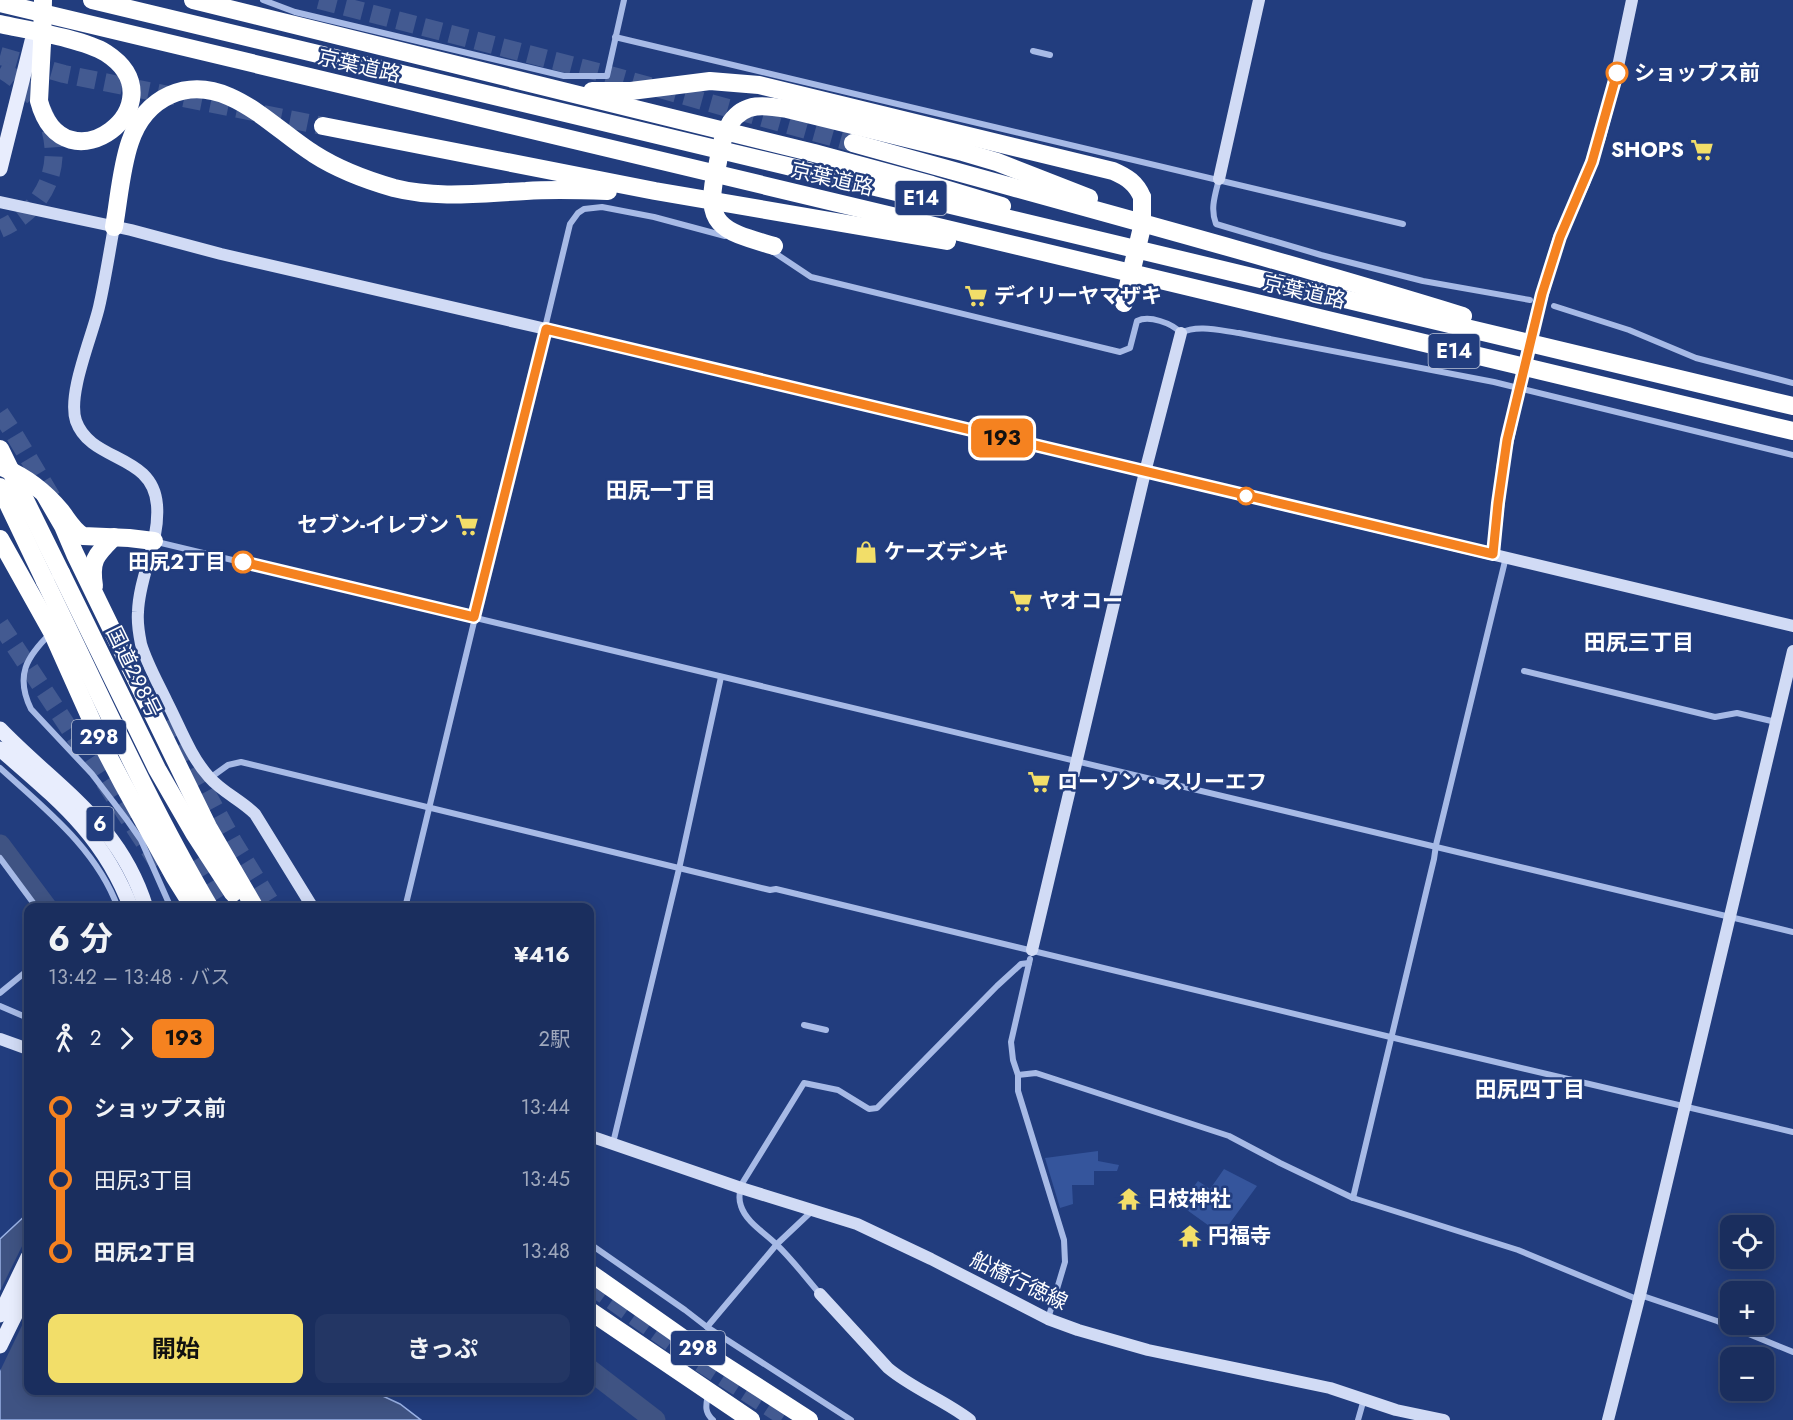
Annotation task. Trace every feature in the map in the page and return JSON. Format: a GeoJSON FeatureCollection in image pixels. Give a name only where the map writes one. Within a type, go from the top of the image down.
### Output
{"type":"FeatureCollection","features":[{"type":"Feature","properties":{"kind":"highway"},"geometry":{"type":"LineString","coordinates":[[0,24],[82,44],[100,50],[112,58],[125,72],[130,94],[126,114],[114,130],[100,138],[84,140],[67,137],[51,126],[41,110],[37,42],[43,0]]}},
{"type":"Feature","properties":{"kind":"highway","name":"京葉道路"},"geometry":{"type":"LineString","coordinates":[[92,0],[1793,406]]}},
{"type":"Feature","properties":{"kind":"highway"},"geometry":{"type":"LineString","coordinates":[[193,0],[566,91],[932,185],[1167,257]]}},
{"type":"Feature","properties":{"kind":"highway"},"geometry":{"type":"LineString","coordinates":[[230,0],[247,9],[293,26]]}},
{"type":"Feature","properties":{"kind":"highway","name":"京葉道路"},"geometry":{"type":"LineString","coordinates":[[0,3],[1793,431]]}},
{"type":"Feature","properties":{"kind":"highway"},"geometry":{"type":"LineString","coordinates":[[566,91],[631,91],[710,81],[759,85],[1107,169],[1129,179],[1142,197],[1142,227],[1124,303]]}},
{"type":"Feature","properties":{"kind":"highway"},"geometry":{"type":"LineString","coordinates":[[114,227],[127,153],[135,129],[157,102],[166,96],[188,89],[211,90],[234,98],[326,161],[360,177],[398,189],[442,194],[559,190],[655,191]]}},
{"type":"Feature","properties":{"kind":"highway"},"geometry":{"type":"LineString","coordinates":[[774,246],[731,232],[713,213],[711,201],[713,180],[725,134],[731,122],[745,109],[758,105],[952,149],[997,162],[1181,232]]}},
{"type":"Feature","properties":{"kind":"highway"},"geometry":{"type":"LineString","coordinates":[[323,126],[655,191],[1116,270]]}},
{"type":"Feature","properties":{"kind":"highway"},"geometry":{"type":"LineString","coordinates":[[853,143],[1062,202],[1181,232],[1620,364]]}},
{"type":"Feature","properties":{"kind":"highway","name":"国道298号"},"geometry":{"type":"LineString","coordinates":[[0,449],[141,778],[207,903]]}},
{"type":"Feature","properties":{"kind":"highway","name":"298"},"geometry":{"type":"LineString","coordinates":[[0,466],[17,474],[45,495],[63,526],[208,827],[252,903]]}},
{"type":"Feature","properties":{"kind":"highway","name":"国道298号"},"geometry":{"type":"LineString","coordinates":[[0,488],[53,577],[157,769],[194,833],[240,903]]}},
{"type":"Feature","properties":{"kind":"highway"},"geometry":{"type":"LineString","coordinates":[[45,495],[77,532],[90,537],[154,541]]}},
{"type":"Feature","properties":{"kind":"highway"},"geometry":{"type":"LineString","coordinates":[[12,563],[20,569],[33,573],[114,537]]}},
{"type":"Feature","properties":{"kind":"highway"},"geometry":{"type":"LineString","coordinates":[[97,599],[92,572],[93,562],[114,537]]}},
{"type":"Feature","properties":{"kind":"highway","name":"298"},"geometry":{"type":"LineString","coordinates":[[0,540],[52,632],[108,755],[191,903]]}},
{"type":"Feature","properties":{"kind":"highway","name":"298"},"geometry":{"type":"LineString","coordinates":[[594,1276],[661,1324],[809,1420]]}},
{"type":"Feature","properties":{"kind":"highway","name":"298"},"geometry":{"type":"LineString","coordinates":[[594,1314],[751,1420]]}},
{"type":"Feature","properties":{"kind":"main road"},"geometry":{"type":"LineString","coordinates":[[0,169],[37,42]]}},
{"type":"Feature","properties":{"kind":"main road","name":"6"},"geometry":{"type":"LineString","coordinates":[[0,729],[26,762],[89,832],[113,867],[129,903]]}},
{"type":"Feature","properties":{"kind":"main road","name":"6"},"geometry":{"type":"LineString","coordinates":[[0,749],[26,762],[82,805],[116,844],[135,876],[144,903]]}},
{"type":"Feature","properties":{"kind":"main road"},"geometry":{"type":"LineString","coordinates":[[0,1315],[24,1265]]}},
{"type":"Feature","properties":{"kind":"main road"},"geometry":{"type":"LineString","coordinates":[[0,1346],[24,1297]]}},
{"type":"Feature","properties":{"kind":"street"},"geometry":{"type":"LineString","coordinates":[[263,0],[295,12],[564,76],[608,76],[624,0]]}},
{"type":"Feature","properties":{"kind":"street"},"geometry":{"type":"LineString","coordinates":[[1259,0],[1213,206],[1212,215],[1216,224],[1321,255],[1423,281],[1530,300]]}},
{"type":"Feature","properties":{"kind":"street"},"geometry":{"type":"LineString","coordinates":[[1493,554],[1503,463],[1536,317],[1554,253],[1584,183],[1600,137],[1632,0]]}},
{"type":"Feature","properties":{"kind":"street"},"geometry":{"type":"LineString","coordinates":[[615,37],[1404,224]]}},
{"type":"Feature","properties":{"kind":"street"},"geometry":{"type":"LineString","coordinates":[[1033,51],[1050,55]]}},
{"type":"Feature","properties":{"kind":"street"},"geometry":{"type":"LineString","coordinates":[[0,202],[180,242],[221,254],[546,329],[1793,626]]}},
{"type":"Feature","properties":{"kind":"street"},"geometry":{"type":"LineString","coordinates":[[406,903],[570,224],[578,213],[592,207],[664,220],[768,249],[811,277],[1120,352],[1130,348],[1135,325],[1140,319],[1173,325],[1181,333]]}},
{"type":"Feature","properties":{"kind":"street"},"geometry":{"type":"LineString","coordinates":[[114,227],[99,309],[75,390],[74,411],[80,430],[87,439],[101,449],[125,460],[144,474],[154,491],[158,505],[154,541],[138,612],[142,646],[191,750],[210,778],[255,814],[310,903]]}},
{"type":"Feature","properties":{"kind":"street"},"geometry":{"type":"LineString","coordinates":[[1554,306],[1629,330],[1696,358],[1793,384]]}},
{"type":"Feature","properties":{"kind":"street"},"geometry":{"type":"LineString","coordinates":[[1181,333],[1197,329],[1239,333],[1494,382],[1793,455]]}},
{"type":"Feature","properties":{"kind":"street"},"geometry":{"type":"LineString","coordinates":[[1048,1319],[1065,1262],[1064,1240],[1018,1091],[1018,1075],[1011,1042],[1145,472],[1181,333]]}},
{"type":"Feature","properties":{"kind":"street"},"geometry":{"type":"LineString","coordinates":[[154,541],[1793,932]]}},
{"type":"Feature","properties":{"kind":"street"},"geometry":{"type":"LineString","coordinates":[[1353,1198],[1506,557]]}},
{"type":"Feature","properties":{"kind":"street"},"geometry":{"type":"LineString","coordinates":[[52,632],[36,647],[27,661],[23,679],[25,698],[39,718],[92,774],[127,820],[141,840],[169,903]]}},
{"type":"Feature","properties":{"kind":"street"},"geometry":{"type":"LineString","coordinates":[[1608,1420],[1793,651]]}},
{"type":"Feature","properties":{"kind":"street"},"geometry":{"type":"LineString","coordinates":[[1524,671],[1715,717],[1737,713],[1776,722]]}},
{"type":"Feature","properties":{"kind":"street"},"geometry":{"type":"LineString","coordinates":[[613,1143],[680,869],[721,677]]}},
{"type":"Feature","properties":{"kind":"street"},"geometry":{"type":"LineString","coordinates":[[210,778],[228,765],[242,762],[680,869],[770,890],[776,889],[1793,1132]]}},
{"type":"Feature","properties":{"kind":"street"},"geometry":{"type":"LineString","coordinates":[[0,768],[62,824],[87,852],[116,903]]}},
{"type":"Feature","properties":{"kind":"street"},"geometry":{"type":"LineString","coordinates":[[0,858],[33,903]]}},
{"type":"Feature","properties":{"kind":"street"},"geometry":{"type":"LineString","coordinates":[[970,1420],[944,1401],[901,1378],[888,1368],[777,1244],[745,1213],[741,1207],[741,1188],[804,1083],[838,1090],[869,1109],[877,1108],[997,986],[1021,964],[1029,963]]}},
{"type":"Feature","properties":{"kind":"street"},"geometry":{"type":"LineString","coordinates":[[0,993],[24,973]]}},
{"type":"Feature","properties":{"kind":"street"},"geometry":{"type":"LineString","coordinates":[[0,1006],[24,1016]]}},
{"type":"Feature","properties":{"kind":"street"},"geometry":{"type":"LineString","coordinates":[[804,1025],[826,1030]]}},
{"type":"Feature","properties":{"kind":"street"},"geometry":{"type":"LineString","coordinates":[[0,1039],[24,1048]]}},
{"type":"Feature","properties":{"kind":"street"},"geometry":{"type":"LineString","coordinates":[[1018,1075],[1036,1073],[1229,1136],[1353,1198],[1518,1251],[1639,1297],[1717,1321],[1793,1352]]}},
{"type":"Feature","properties":{"kind":"street","name":"船橋行徳線"},"geometry":{"type":"LineString","coordinates":[[594,1137],[741,1188],[840,1218],[876,1232],[1048,1319],[1104,1339],[1185,1359],[1330,1388],[1396,1410],[1444,1420]]}},
{"type":"Feature","properties":{"kind":"street"},"geometry":{"type":"LineString","coordinates":[[706,1327],[777,1244],[813,1210]]}},
{"type":"Feature","properties":{"kind":"street"},"geometry":{"type":"LineString","coordinates":[[594,1247],[706,1327],[851,1420]]}},
{"type":"Feature","properties":{"kind":"street"},"geometry":{"type":"LineString","coordinates":[[708,1392],[705,1408],[713,1420]]}},
{"type":"Feature","properties":{"kind":"street"},"geometry":{"type":"LineString","coordinates":[[1358,1420],[1364,1399]]}},
{"type":"Feature","properties":{"kind":"shaded area"},"geometry":{"type":"Polygon","coordinates":[[[1098,1151],[1098,1161],[1119,1165],[1117,1171],[1094,1171],[1094,1185],[1072,1185],[1073,1204],[1060,1208],[1045,1158],[1098,1151]]]}},
{"type":"Feature","properties":{"kind":"shaded area"},"geometry":{"type":"Polygon","coordinates":[[[1224,1169],[1257,1186],[1224,1231],[1219,1233],[1180,1205],[1198,1181],[1210,1189],[1224,1169]]]}},
{"type":"Feature","properties":{"kind":"shaded area"},"geometry":{"type":"Polygon","coordinates":[[[24,1217],[24,1395],[381,1395],[400,1404],[421,1420],[0,1420],[0,1239],[24,1217]]]}},
{"type":"Feature","properties":{"kind":"pier"},"geometry":{"type":"Polygon","coordinates":[[[24,1242],[24,1321],[0,1371],[0,1291],[24,1242]]]}},
{"type":"Feature","properties":{"kind":"waterway"},"geometry":{"type":"LineString","coordinates":[[0,845],[43,903]]}},
{"type":"Feature","properties":{"kind":"waterway"},"geometry":{"type":"LineString","coordinates":[[594,1373],[655,1420]]}},
{"type":"Feature","properties":{"kind":"tunnel"},"geometry":{"type":"LineString","coordinates":[[319,0],[617,77],[853,143]]}},
{"type":"Feature","properties":{"kind":"tunnel"},"geometry":{"type":"LineString","coordinates":[[0,56],[64,74],[323,126]]}},
{"type":"Feature","properties":{"kind":"tunnel"},"geometry":{"type":"LineString","coordinates":[[0,69],[23,85],[39,105],[50,127],[54,150],[51,174],[41,195],[24,214],[0,229]]}},
{"type":"Feature","properties":{"kind":"tunnel"},"geometry":{"type":"LineString","coordinates":[[0,413],[54,501]]}},
{"type":"Feature","properties":{"kind":"tunnel"},"geometry":{"type":"LineString","coordinates":[[0,624],[164,872]]}},
{"type":"Feature","properties":{"kind":"tunnel"},"geometry":{"type":"LineString","coordinates":[[154,697],[234,843],[271,903]]}},
{"type":"Feature","properties":{"kind":"tunnel"},"geometry":{"type":"LineString","coordinates":[[200,857],[228,903]]}},
{"type":"Feature","properties":{"kind":"tunnel"},"geometry":{"type":"LineString","coordinates":[[594,1288],[688,1355],[789,1420]]}},
{"type":"Feature","properties":{"kind":"bus line","name":"193"},"geometry":{"type":"LineString","coordinates":[[243,562],[474,617],[546,329],[1493,554],[1507,440],[1542,294],[1560,237],[1592,162],[1617,73]]}},
{"type":"Feature","properties":{"kind":"place","name":"ショップス前"},"geometry":{"type":"Point","coordinates":[1617,73]}},
{"type":"Feature","properties":{"kind":"place","name":"SHOPS"},"geometry":{"type":"Point","coordinates":[1702,150]}},
{"type":"Feature","properties":{"kind":"place","name":"デイリーヤマザキ"},"geometry":{"type":"Point","coordinates":[976,296]}},
{"type":"Feature","properties":{"kind":"place","name":"セブン-イレブン"},"geometry":{"type":"Point","coordinates":[467,525]}},
{"type":"Feature","properties":{"kind":"place","name":"ケーズデンキ"},"geometry":{"type":"Point","coordinates":[866,552]}},
{"type":"Feature","properties":{"kind":"place","name":"田尻2丁目"},"geometry":{"type":"Point","coordinates":[243,562]}},
{"type":"Feature","properties":{"kind":"place","name":"ヤオコー"},"geometry":{"type":"Point","coordinates":[1021,601]}},
{"type":"Feature","properties":{"kind":"place","name":"ローソン・スリーエフ"},"geometry":{"type":"Point","coordinates":[1039,782]}},
{"type":"Feature","properties":{"kind":"place","name":"日枝神社"},"geometry":{"type":"Point","coordinates":[1129,1199]}},
{"type":"Feature","properties":{"kind":"place","name":"円福寺"},"geometry":{"type":"Point","coordinates":[1190,1236]}},
{"type":"Feature","properties":{"kind":"district","name":"田尻一丁目"},"geometry":{"type":"Point","coordinates":[661,490]}},
{"type":"Feature","properties":{"kind":"district","name":"田尻三丁目"},"geometry":{"type":"Point","coordinates":[1639,642]}},
{"type":"Feature","properties":{"kind":"district","name":"田尻四丁目"},"geometry":{"type":"Point","coordinates":[1530,1089]}}]}
